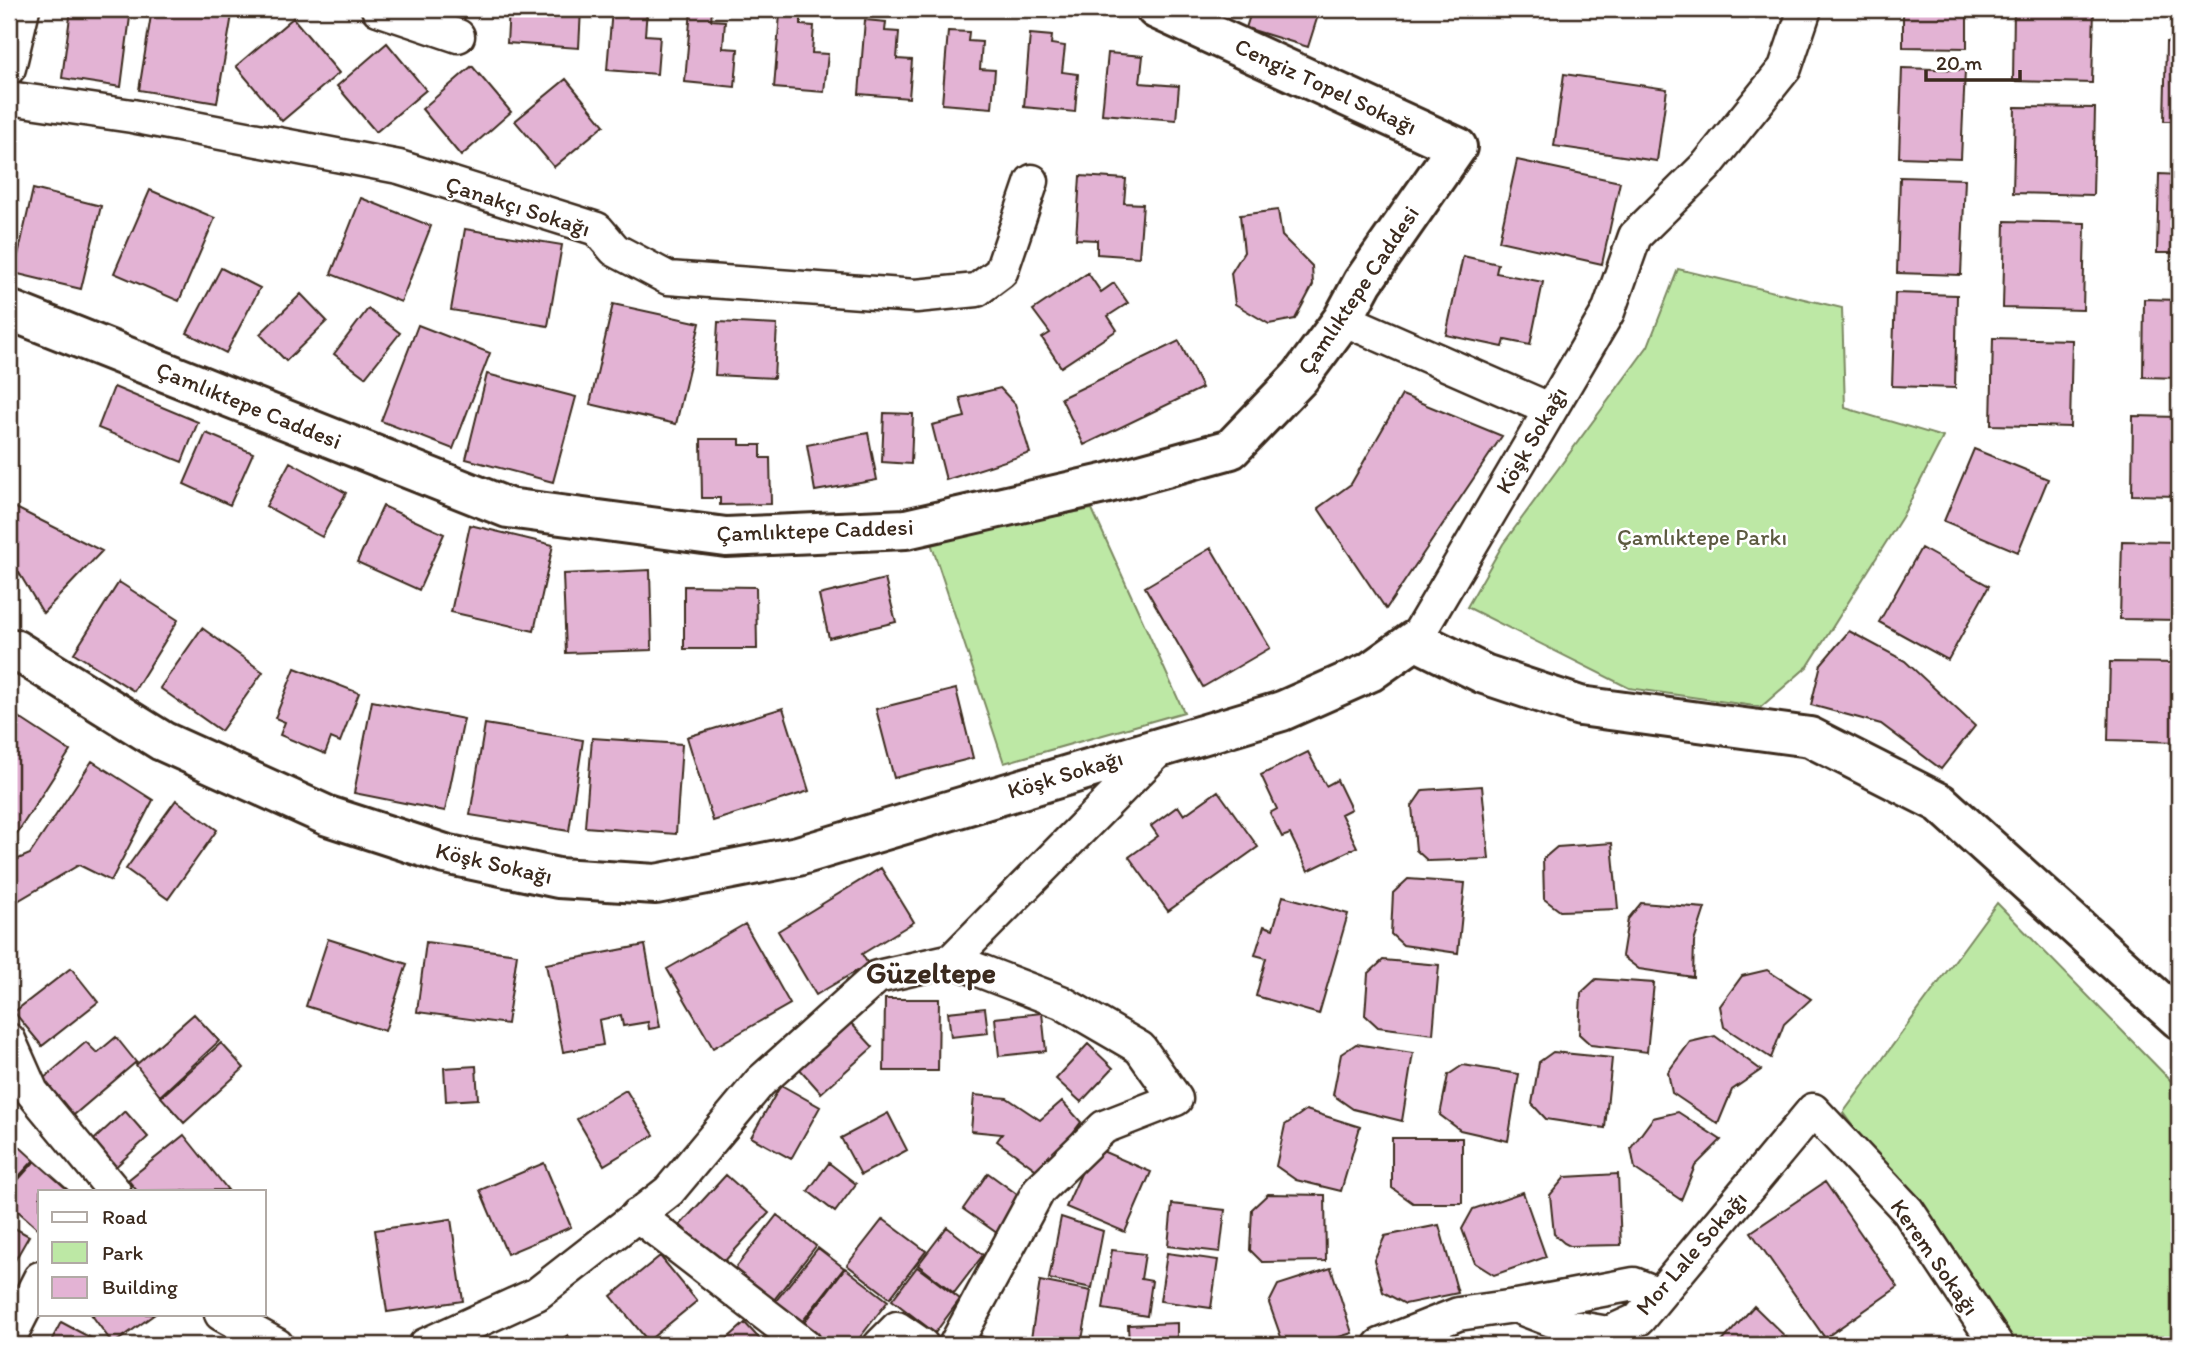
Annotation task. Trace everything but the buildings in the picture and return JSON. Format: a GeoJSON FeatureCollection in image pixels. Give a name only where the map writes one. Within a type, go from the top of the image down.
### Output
{"type":"FeatureCollection","features":[{"type":"Feature","properties":{"kind":"street"},"geometry":{"type":"LineString","coordinates":[[9,68],[23,9]]}},
{"type":"Feature","properties":{"kind":"street","name":"Cengiz Topel Sokağı"},"geometry":{"type":"LineString","coordinates":[[1156,9],[1457,147]]}},
{"type":"Feature","properties":{"kind":"street","name":"Köşk Sokağı"},"geometry":{"type":"LineString","coordinates":[[10,647],[162,741],[328,816],[445,854],[558,878],[656,884],[798,856],[1166,743],[1282,711],[1370,672],[1415,640],[1608,312],[1635,236],[1707,165],[1785,68],[1805,9]]}},
{"type":"Feature","properties":{"kind":"street"},"geometry":{"type":"LineString","coordinates":[[387,10],[458,36]]}},
{"type":"Feature","properties":{"kind":"street","name":"Çanakçı Sokağı"},"geometry":{"type":"LineString","coordinates":[[9,98],[132,116],[399,167],[597,229],[615,250],[668,278],[794,289],[916,296],[977,290],[1001,272],[1032,181]]}},
{"type":"Feature","properties":{"kind":"street","name":"Çamlıktepe Caddesi"},"geometry":{"type":"LineString","coordinates":[[9,310],[508,508],[726,537],[906,529],[1108,483],[1231,449],[1300,377],[1343,319],[1363,282],[1457,147]]}},
{"type":"Feature","properties":{"kind":"street"},"geometry":{"type":"LineString","coordinates":[[1343,319],[1549,409]]}},
{"type":"Feature","properties":{"kind":"street"},"geometry":{"type":"LineString","coordinates":[[1415,640],[1484,674],[1580,706],[1810,737],[1940,803],[2179,1019]]}},
{"type":"Feature","properties":{"kind":"street"},"geometry":{"type":"LineString","coordinates":[[425,1345],[537,1294],[669,1191],[760,1082],[877,977],[952,960],[1166,743]]}},
{"type":"Feature","properties":{"kind":"street"},"geometry":{"type":"LineString","coordinates":[[952,960],[1061,1002],[1140,1048],[1176,1100],[1104,1127],[1040,1190],[955,1345]]}},
{"type":"Feature","properties":{"kind":"street"},"geometry":{"type":"LineString","coordinates":[[9,1040],[21,1092],[98,1184]]}},
{"type":"Feature","properties":{"kind":"street","name":"Mor Lale Sokağı"},"geometry":{"type":"LineString","coordinates":[[1380,1345],[1458,1314],[1515,1306],[1567,1326],[1608,1333],[1639,1318],[1812,1110]]}},
{"type":"Feature","properties":{"kind":"street","name":"Kerem Sokağı"},"geometry":{"type":"LineString","coordinates":[[1812,1110],[1908,1211],[1997,1345]]}},
{"type":"Feature","properties":{"kind":"street"},"geometry":{"type":"LineString","coordinates":[[637,1215],[804,1345]]}},
{"type":"Feature","properties":{"kind":"street"},"geometry":{"type":"LineString","coordinates":[[9,1339],[38,1282]]}},
{"type":"Feature","properties":{"kind":"street"},"geometry":{"type":"LineString","coordinates":[[1515,1306],[1634,1284],[1659,1294]]}},
{"type":"Feature","properties":{"kind":"street"},"geometry":{"type":"LineString","coordinates":[[880,1345],[897,1328],[922,1345]]}},
{"type":"Feature","properties":{"kind":"street"},"geometry":{"type":"LineString","coordinates":[[236,1329],[277,1345]]}},
{"type":"Feature","properties":{"kind":"green space","name":"Çamlıktepe Parkı"},"geometry":{"type":"Polygon","coordinates":[[[1678,269],[1842,308],[1845,408],[1943,437],[1902,517],[1808,666],[1761,707],[1629,688],[1467,607],[1503,544],[1648,346],[1678,269]]]}},
{"type":"Feature","properties":{"kind":"green space"},"geometry":{"type":"Polygon","coordinates":[[[1092,509],[1184,712],[1004,763],[930,540],[1092,509]]]}},
{"type":"Feature","properties":{"kind":"green space"},"geometry":{"type":"Polygon","coordinates":[[[1997,903],[2179,1089],[2179,1345],[2013,1345],[1843,1113],[1997,903]]]}},
{"type":"Feature","properties":{"kind":"district","name":"Güzeltepe"},"geometry":{"type":"Point","coordinates":[931,973]}}]}
